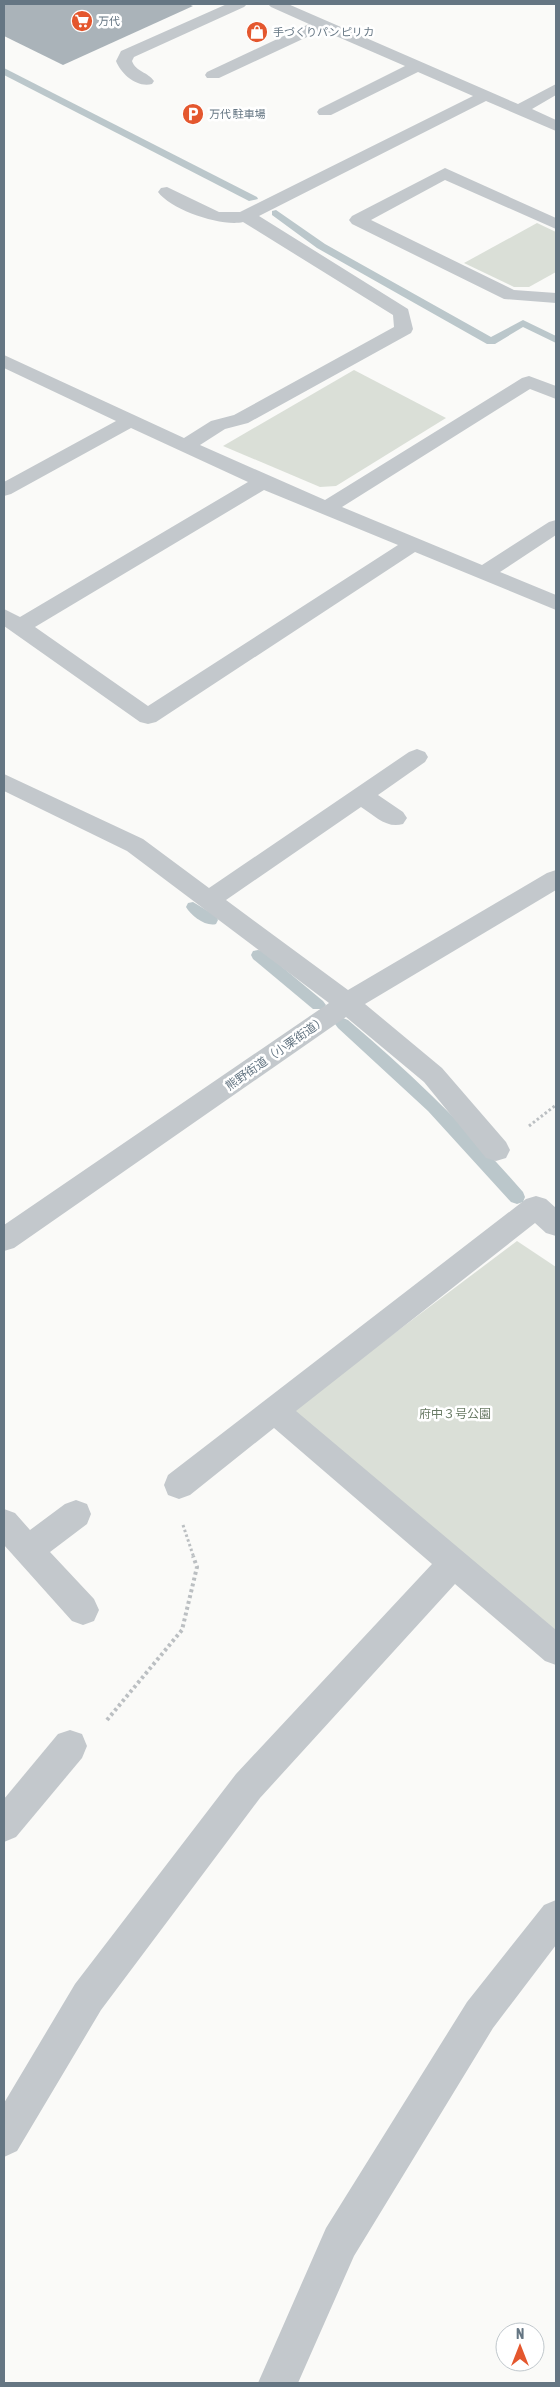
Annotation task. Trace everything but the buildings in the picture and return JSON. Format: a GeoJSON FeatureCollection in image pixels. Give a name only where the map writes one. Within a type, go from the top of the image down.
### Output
{"type":"FeatureCollection","features":[{"type":"Feature","properties":{"kind":"street"},"geometry":{"type":"LineString","coordinates":[[146,81],[130,72],[125,66],[124,61],[127,54],[239,4]]}},
{"type":"Feature","properties":{"kind":"street"},"geometry":{"type":"LineString","coordinates":[[276,4],[556,126]]}},
{"type":"Feature","properties":{"kind":"street"},"geometry":{"type":"LineString","coordinates":[[212,75],[322,24]]}},
{"type":"Feature","properties":{"kind":"street"},"geometry":{"type":"LineString","coordinates":[[325,112],[418,66]]}},
{"type":"Feature","properties":{"kind":"street"},"geometry":{"type":"LineString","coordinates":[[519,110],[556,89]]}},
{"type":"Feature","properties":{"kind":"street"},"geometry":{"type":"LineString","coordinates":[[167,192],[212,216],[226,220],[246,216],[486,96]]}},
{"type":"Feature","properties":{"kind":"street"},"geometry":{"type":"LineString","coordinates":[[556,224],[444,173],[358,220],[510,295],[556,298]]}},
{"type":"Feature","properties":{"kind":"street"},"geometry":{"type":"LineString","coordinates":[[186,446],[218,425],[241,419],[404,329],[402,313],[246,216]]}},
{"type":"Feature","properties":{"kind":"street"},"geometry":{"type":"LineString","coordinates":[[4,361],[263,482],[556,603]]}},
{"type":"Feature","properties":{"kind":"street"},"geometry":{"type":"LineString","coordinates":[[326,508],[528,382],[556,393]]}},
{"type":"Feature","properties":{"kind":"street"},"geometry":{"type":"LineString","coordinates":[[4,490],[131,420]]}},
{"type":"Feature","properties":{"kind":"street"},"geometry":{"type":"LineString","coordinates":[[263,482],[12,622],[148,717],[414,544]]}},
{"type":"Feature","properties":{"kind":"street"},"geometry":{"type":"LineString","coordinates":[[484,573],[556,526]]}},
{"type":"Feature","properties":{"kind":"street"},"geometry":{"type":"LineString","coordinates":[[209,900],[417,756]]}},
{"type":"Feature","properties":{"kind":"street"},"geometry":{"type":"LineString","coordinates":[[4,782],[135,846],[209,900],[347,1004],[433,1076],[496,1150]]}},
{"type":"Feature","properties":{"kind":"street"},"geometry":{"type":"LineString","coordinates":[[361,795],[395,818]]}},
{"type":"Feature","properties":{"kind":"street","name":"熊野街道（小栗街道）"},"geometry":{"type":"LineString","coordinates":[[4,1240],[347,1004],[556,879]]}},
{"type":"Feature","properties":{"kind":"street"},"geometry":{"type":"LineString","coordinates":[[179,1485],[536,1206],[556,1225]]}},
{"type":"Feature","properties":{"kind":"street"},"geometry":{"type":"LineString","coordinates":[[274,1410],[556,1650]]}},
{"type":"Feature","properties":{"kind":"street"},"geometry":{"type":"LineString","coordinates":[[28,1550],[76,1514]]}},
{"type":"Feature","properties":{"kind":"street"},"geometry":{"type":"LineString","coordinates":[[4,1523],[83,1610]]}},
{"type":"Feature","properties":{"kind":"street"},"geometry":{"type":"LineString","coordinates":[[4,2138],[88,1997],[248,1786],[454,1562]]}},
{"type":"Feature","properties":{"kind":"street"},"geometry":{"type":"LineString","coordinates":[[4,1824],[70,1746]]}},
{"type":"Feature","properties":{"kind":"street"},"geometry":{"type":"LineString","coordinates":[[278,2383],[340,2242],[480,2015],[556,1917]]}},
{"type":"Feature","properties":{"kind":"path"},"geometry":{"type":"LineString","coordinates":[[70,1746],[98,1731],[182,1630],[197,1567],[177,1506],[179,1485]]}},
{"type":"Feature","properties":{"kind":"green space"},"geometry":{"type":"Polygon","coordinates":[[[537,223],[556,232],[556,272],[529,287],[514,287],[464,263],[537,223]]]}},
{"type":"Feature","properties":{"kind":"green space"},"geometry":{"type":"Polygon","coordinates":[[[354,370],[446,418],[336,486],[320,487],[223,446],[354,370]]]}},
{"type":"Feature","properties":{"kind":"green space","name":"府中３号公園"},"geometry":{"type":"Polygon","coordinates":[[[517,1241],[556,1267],[556,1631],[291,1411],[517,1241]]]}},
{"type":"Feature","properties":{"kind":"waterway"},"geometry":{"type":"LineString","coordinates":[[4,71],[253,199]]}},
{"type":"Feature","properties":{"kind":"waterway"},"geometry":{"type":"LineString","coordinates":[[276,213],[321,246],[491,342],[523,323],[556,340]]}},
{"type":"Feature","properties":{"kind":"waterway"},"geometry":{"type":"LineString","coordinates":[[193,907],[211,920]]}},
{"type":"Feature","properties":{"kind":"waterway"},"geometry":{"type":"LineString","coordinates":[[258,955],[318,1005]]}},
{"type":"Feature","properties":{"kind":"waterway"},"geometry":{"type":"LineString","coordinates":[[343,1024],[434,1107],[517,1197]]}},
{"type":"Feature","properties":{"kind":"place","name":"万代"},"geometry":{"type":"Point","coordinates":[82,21]}},
{"type":"Feature","properties":{"kind":"place","name":"手づくりパン ピリカ"},"geometry":{"type":"Point","coordinates":[257,32]}},
{"type":"Feature","properties":{"kind":"place","name":"万代 駐車場"},"geometry":{"type":"Point","coordinates":[193,114]}}]}
